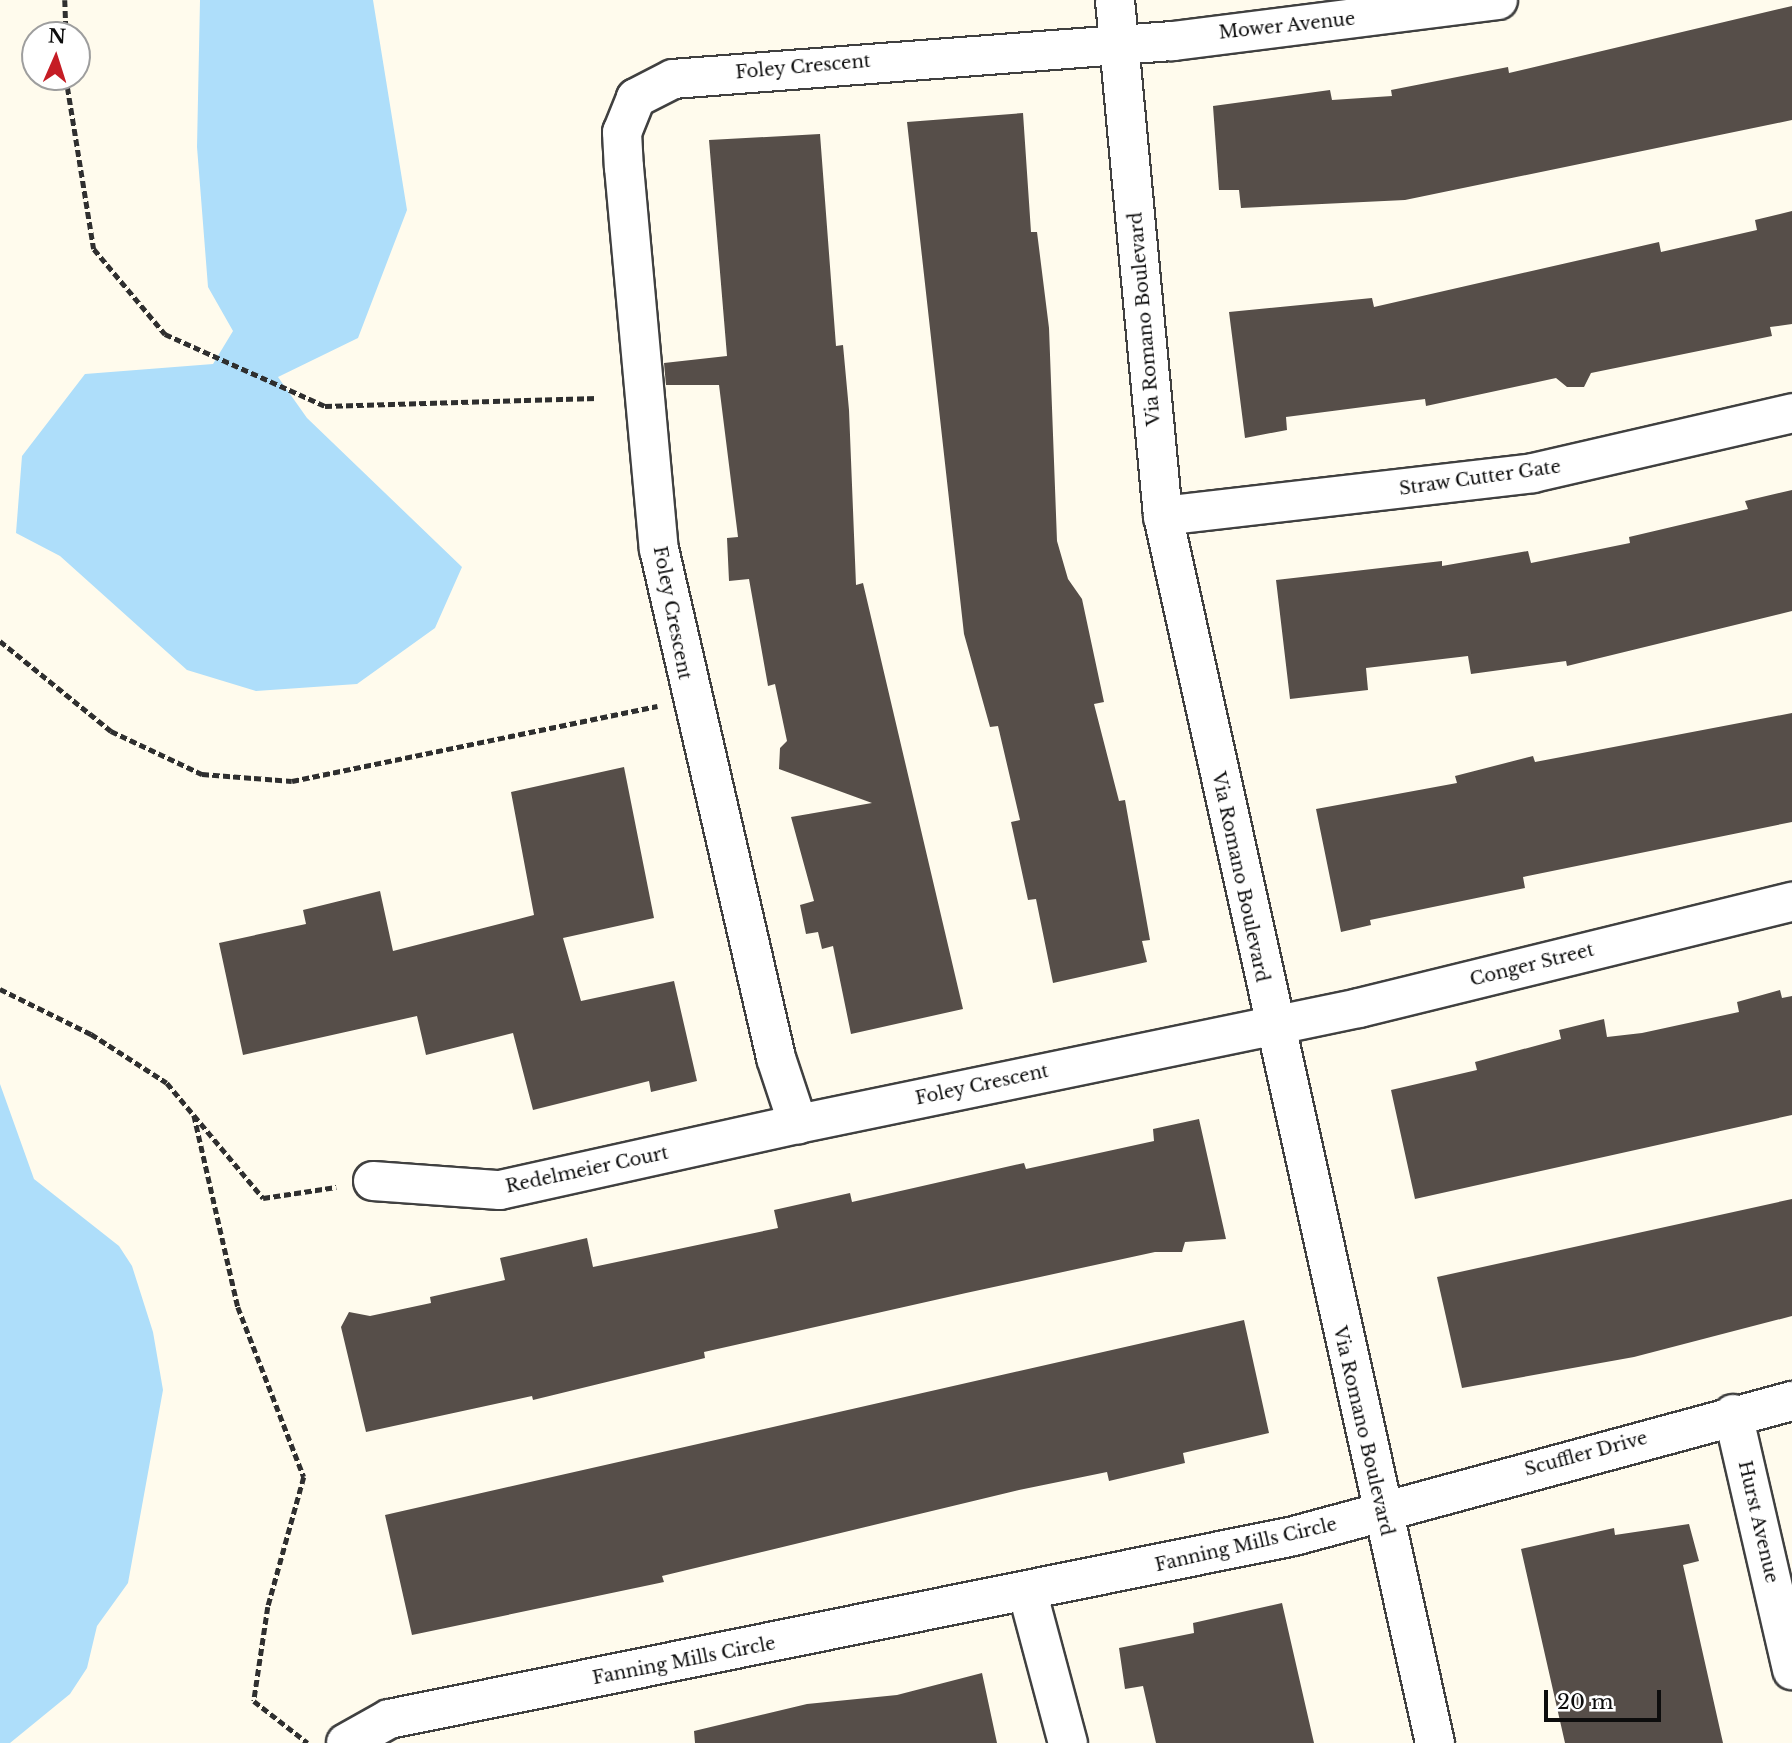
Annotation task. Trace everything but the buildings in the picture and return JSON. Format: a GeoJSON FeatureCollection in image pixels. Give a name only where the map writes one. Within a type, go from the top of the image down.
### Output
{"type":"FeatureCollection","features":[{"type":"Feature","properties":{"kind":"street","name":"Via Romano Boulevard"},"geometry":{"type":"LineString","coordinates":[[1115,0],[1163,516],[1272,1026],[1435,1743]]}},
{"type":"Feature","properties":{"kind":"street","name":"Mower Avenue"},"geometry":{"type":"LineString","coordinates":[[1118,42],[1498,0]]}},
{"type":"Feature","properties":{"kind":"street","name":"Foley Crescent"},"geometry":{"type":"LineString","coordinates":[[1118,42],[673,79],[636,98],[622,132],[632,305],[659,550],[689,699],[776,1058],[798,1124],[1272,1026]]}},
{"type":"Feature","properties":{"kind":"street","name":"Straw Cutter Gate"},"geometry":{"type":"LineString","coordinates":[[1163,516],[1532,474],[1792,413]]}},
{"type":"Feature","properties":{"kind":"street","name":"Conger Street"},"geometry":{"type":"LineString","coordinates":[[1272,1026],[1792,902]]}},
{"type":"Feature","properties":{"kind":"street","name":"Redelmeier Court"},"geometry":{"type":"LineString","coordinates":[[373,1181],[500,1189],[798,1124]]}},
{"type":"Feature","properties":{"kind":"street","name":"Scuffler Drive"},"geometry":{"type":"LineString","coordinates":[[1382,1514],[1734,1414],[1792,1401]]}},
{"type":"Feature","properties":{"kind":"street","name":"Hurst Avenue"},"geometry":{"type":"LineString","coordinates":[[1734,1414],[1792,1670]]}},
{"type":"Feature","properties":{"kind":"street","name":"Fanning Mills Circle"},"geometry":{"type":"LineString","coordinates":[[346,1743],[388,1719],[1028,1594],[1382,1514]]}},
{"type":"Feature","properties":{"kind":"street"},"geometry":{"type":"LineString","coordinates":[[1028,1594],[1068,1743]]}},
{"type":"Feature","properties":{"kind":"path"},"geometry":{"type":"LineString","coordinates":[[65,0],[66,21]]}},
{"type":"Feature","properties":{"kind":"path"},"geometry":{"type":"LineString","coordinates":[[68,91],[94,249],[165,334],[325,406],[597,398]]}},
{"type":"Feature","properties":{"kind":"path"},"geometry":{"type":"LineString","coordinates":[[0,641],[111,731],[202,774],[292,781],[689,699]]}},
{"type":"Feature","properties":{"kind":"path"},"geometry":{"type":"LineString","coordinates":[[0,989],[80,1028],[167,1083],[264,1198],[373,1181]]}},
{"type":"Feature","properties":{"kind":"path"},"geometry":{"type":"LineString","coordinates":[[194,1115],[238,1307],[304,1477],[268,1608],[254,1701],[308,1743]]}},
{"type":"Feature","properties":{"kind":"water"},"geometry":{"type":"Polygon","coordinates":[[[200,0],[373,0],[407,210],[358,338],[278,377],[307,418],[462,567],[435,628],[357,684],[256,691],[187,670],[60,556],[16,533],[22,456],[85,374],[213,364],[233,331],[208,287],[197,147],[200,0]]]}},
{"type":"Feature","properties":{"kind":"water"},"geometry":{"type":"Polygon","coordinates":[[[0,1084],[34,1179],[119,1246],[132,1266],[153,1332],[163,1390],[128,1583],[97,1626],[87,1668],[70,1694],[10,1743],[0,1743],[0,1084]]]}}]}
